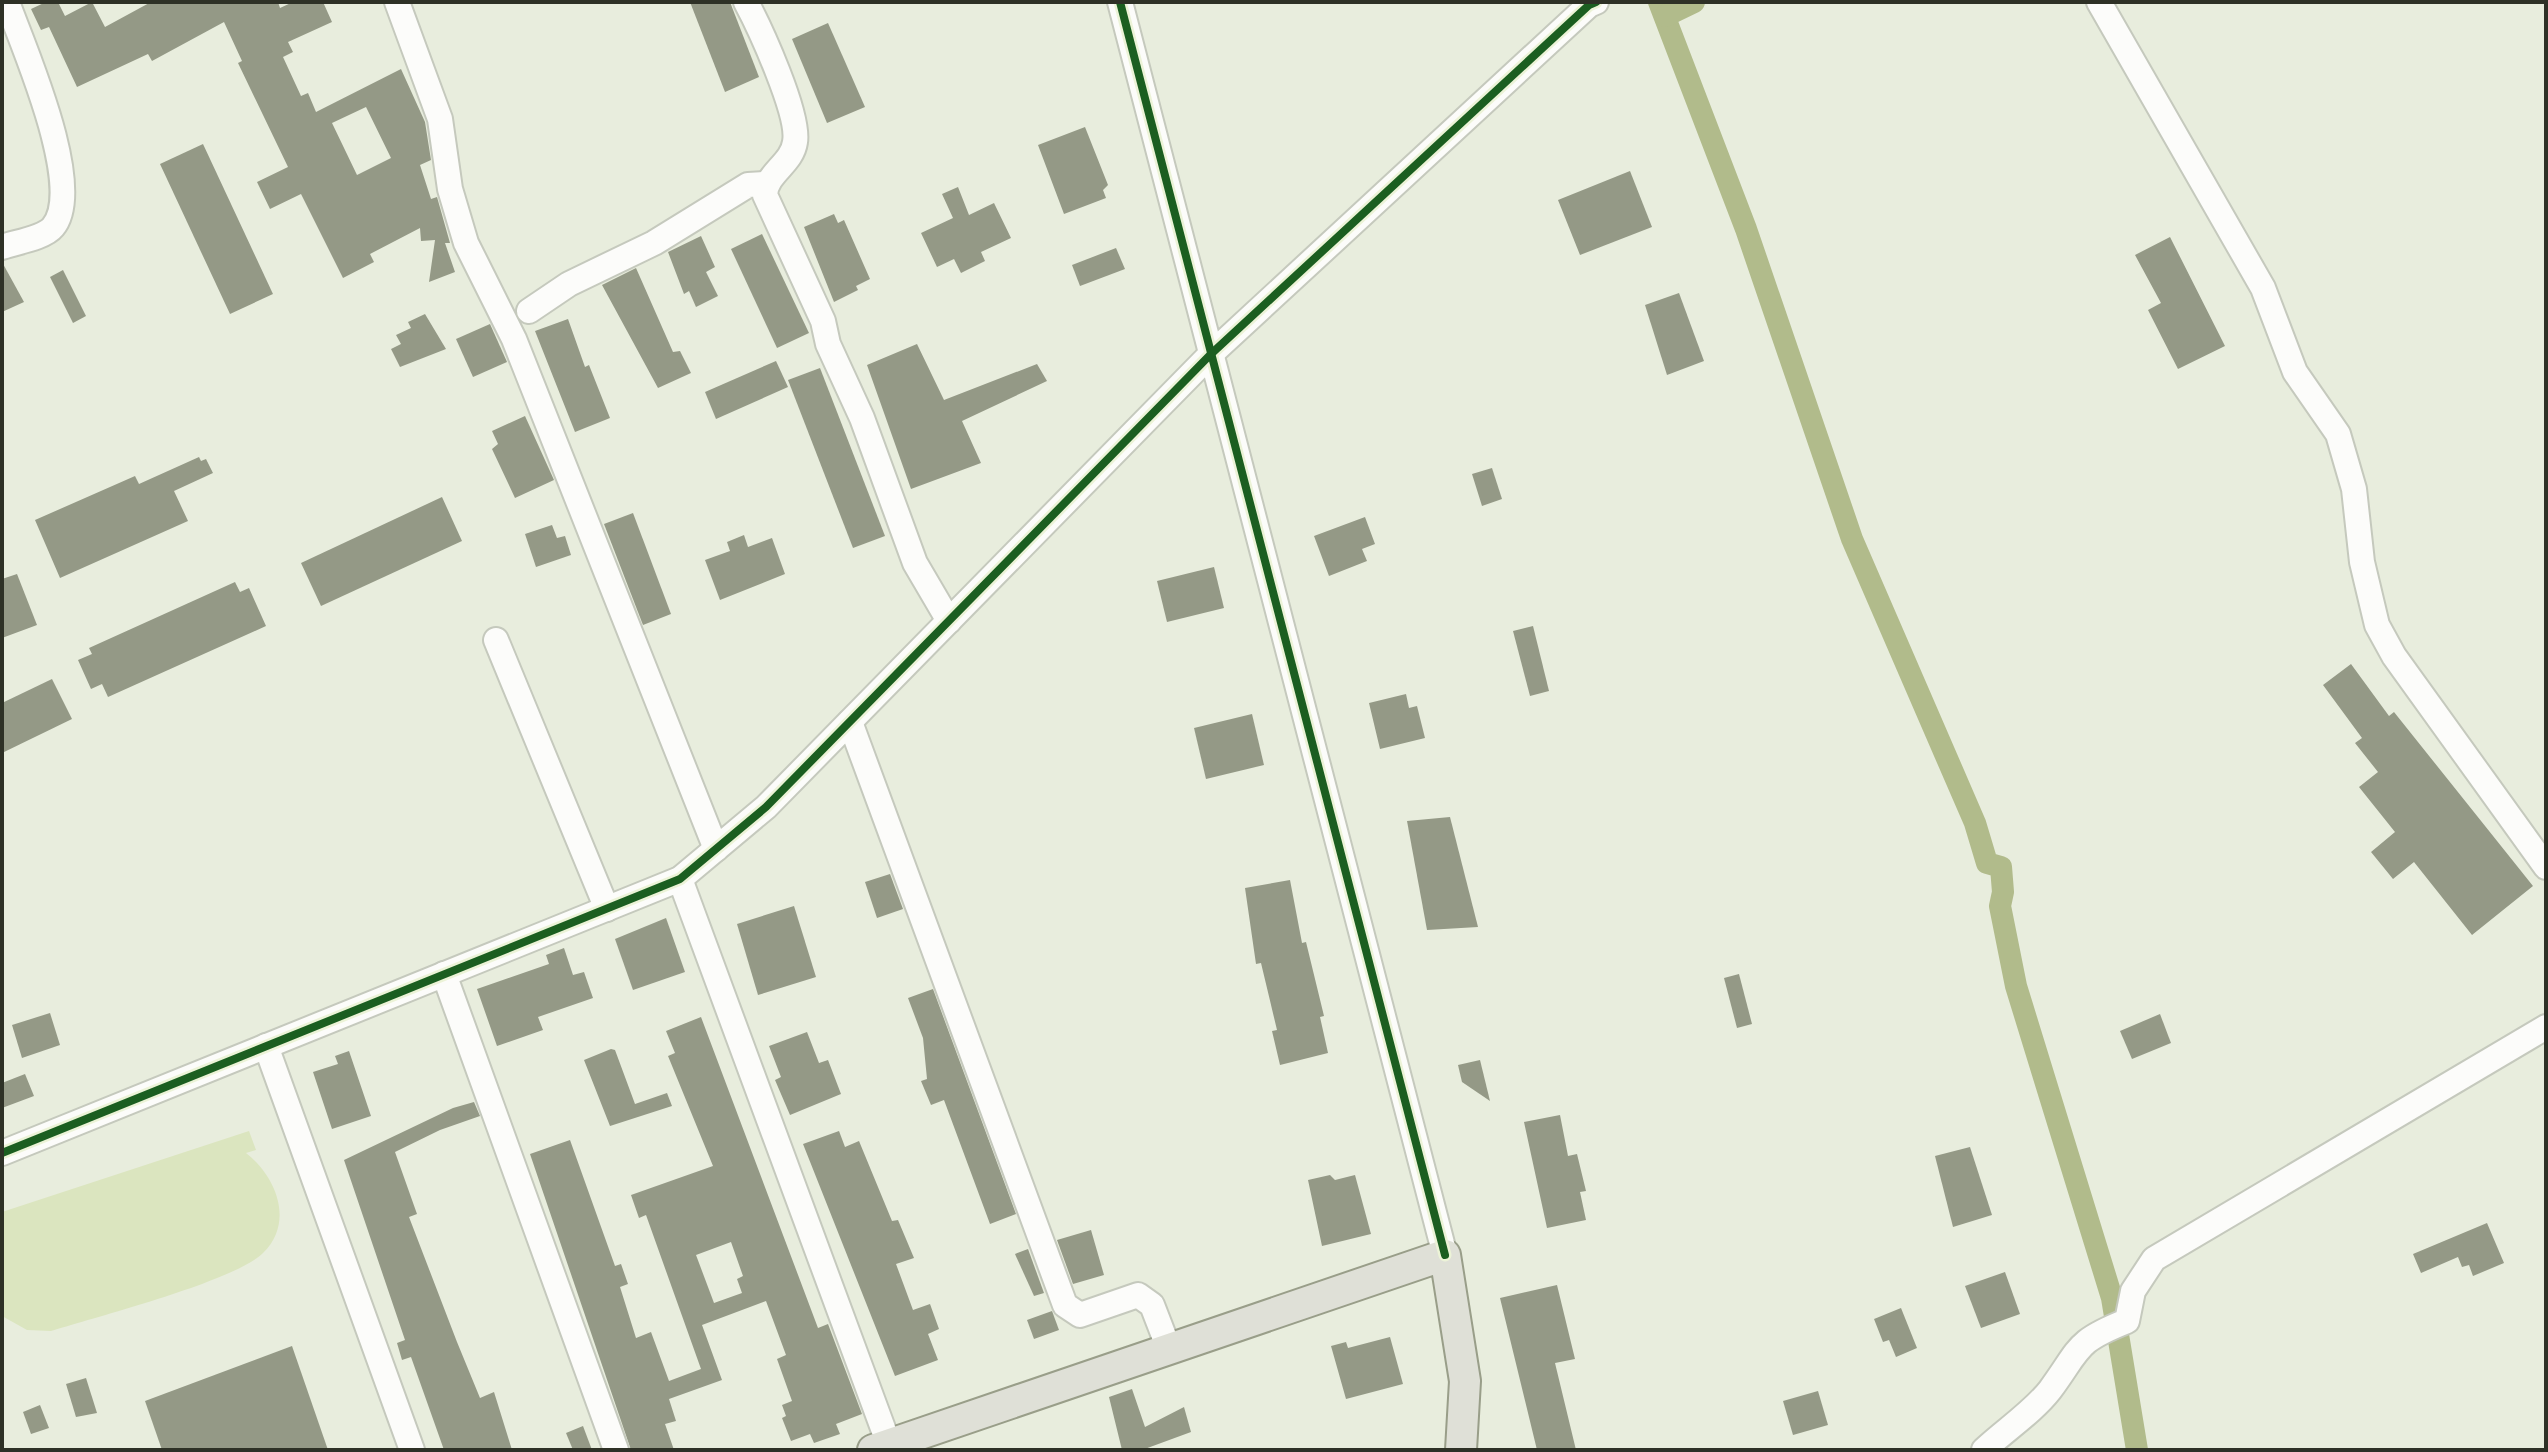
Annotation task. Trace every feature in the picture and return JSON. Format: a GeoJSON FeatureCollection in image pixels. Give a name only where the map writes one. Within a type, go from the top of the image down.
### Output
{"type":"FeatureCollection","features":[{"type":"Feature","properties":{"kind":"main road"},"geometry":{"type":"LineString","coordinates":[[884,1448],[1445,1255],[1465,1381],[1461,1450]]}},
{"type":"Feature","properties":{"kind":"street"},"geometry":{"type":"LineString","coordinates":[[2,247],[51,230],[61,215],[61,171],[51,121],[7,2]]}},
{"type":"Feature","properties":{"kind":"street"},"geometry":{"type":"LineString","coordinates":[[397,2],[440,119],[450,189],[466,243],[484,273],[520,353],[716,849]]}},
{"type":"Feature","properties":{"kind":"street"},"geometry":{"type":"LineString","coordinates":[[746,2],[782,85],[796,142],[788,158],[765,184],[765,195],[823,321],[828,344],[862,418],[915,563],[949,621]]}},
{"type":"Feature","properties":{"kind":"street"},"geometry":{"type":"LineString","coordinates":[[1120,2],[1445,1255]]}},
{"type":"Feature","properties":{"kind":"street"},"geometry":{"type":"LineString","coordinates":[[2,1153],[680,879],[766,807],[1211,354],[1596,2]]}},
{"type":"Feature","properties":{"kind":"street"},"geometry":{"type":"LineString","coordinates":[[2099,2],[2263,288],[2295,372],[2338,434],[2354,489],[2362,562],[2377,625],[2394,656],[2546,867]]}},
{"type":"Feature","properties":{"kind":"street"},"geometry":{"type":"LineString","coordinates":[[529,311],[569,284],[654,243],[748,185],[765,184]]}},
{"type":"Feature","properties":{"kind":"street"},"geometry":{"type":"LineString","coordinates":[[496,640],[607,909]]}},
{"type":"Feature","properties":{"kind":"street"},"geometry":{"type":"LineString","coordinates":[[850,722],[1065,1305],[1080,1315],[1138,1295],[1152,1305],[1169,1349]]}},
{"type":"Feature","properties":{"kind":"street"},"geometry":{"type":"LineString","coordinates":[[680,879],[884,1448]]}},
{"type":"Feature","properties":{"kind":"street"},"geometry":{"type":"LineString","coordinates":[[444,974],[616,1450]]}},
{"type":"Feature","properties":{"kind":"street"},"geometry":{"type":"LineString","coordinates":[[1984,1450],[2049,1392],[2078,1348],[2092,1335],[2127,1321],[2133,1291],[2154,1259],[2546,1027]]}},
{"type":"Feature","properties":{"kind":"street"},"geometry":{"type":"LineString","coordinates":[[266,1046],[412,1450]]}},
{"type":"Feature","properties":{"kind":"green space"},"geometry":{"type":"Polygon","coordinates":[[[249,1131],[256,1150],[246,1153],[266,1174],[278,1200],[280,1214],[273,1241],[263,1253],[248,1264],[195,1286],[51,1331],[27,1330],[2,1316],[2,1212],[249,1131]]]}},
{"type":"Feature","properties":{"kind":"building"},"geometry":{"type":"Polygon","coordinates":[[[46,2],[58,2],[65,16],[92,2],[105,27],[151,2],[278,2],[280,8],[293,2],[323,2],[332,22],[288,42],[293,52],[283,57],[301,96],[308,93],[316,112],[401,69],[425,122],[431,160],[420,165],[431,199],[437,197],[450,243],[445,243],[455,272],[429,282],[435,240],[421,241],[420,228],[370,254],[374,262],[343,278],[301,194],[270,209],[257,182],[288,167],[238,63],[242,61],[224,22],[152,61],[148,54],[77,87],[49,27],[41,30],[31,9],[46,2]],[[366,107],[332,123],[357,175],[391,158],[366,107]]]}},
{"type":"Feature","properties":{"kind":"building"},"geometry":{"type":"Polygon","coordinates":[[[690,2],[730,2],[759,77],[725,92],[690,2]]]}},
{"type":"Feature","properties":{"kind":"building"},"geometry":{"type":"Polygon","coordinates":[[[828,23],[865,107],[827,123],[792,39],[828,23]]]}},
{"type":"Feature","properties":{"kind":"building"},"geometry":{"type":"Polygon","coordinates":[[[1085,127],[1108,185],[1103,190],[1106,198],[1064,214],[1038,145],[1085,127]]]}},
{"type":"Feature","properties":{"kind":"building"},"geometry":{"type":"Polygon","coordinates":[[[203,144],[273,294],[230,314],[160,164],[203,144]]]}},
{"type":"Feature","properties":{"kind":"building"},"geometry":{"type":"Polygon","coordinates":[[[1630,171],[1652,227],[1580,255],[1558,200],[1630,171]]]}},
{"type":"Feature","properties":{"kind":"building"},"geometry":{"type":"Polygon","coordinates":[[[958,187],[969,215],[994,203],[1011,238],[981,252],[985,261],[961,273],[954,259],[937,267],[921,233],[953,218],[942,194],[958,187]]]}},
{"type":"Feature","properties":{"kind":"building"},"geometry":{"type":"Polygon","coordinates":[[[834,214],[838,223],[844,220],[870,279],[856,286],[858,290],[834,302],[804,227],[834,214]]]}},
{"type":"Feature","properties":{"kind":"building"},"geometry":{"type":"Polygon","coordinates":[[[762,234],[809,333],[777,348],[731,249],[762,234]]]}},
{"type":"Feature","properties":{"kind":"building"},"geometry":{"type":"Polygon","coordinates":[[[701,236],[715,267],[706,272],[718,296],[696,307],[689,291],[684,294],[668,252],[701,236]]]}},
{"type":"Feature","properties":{"kind":"building"},"geometry":{"type":"Polygon","coordinates":[[[2170,237],[2225,346],[2178,369],[2148,310],[2161,303],[2135,255],[2170,237]]]}},
{"type":"Feature","properties":{"kind":"building"},"geometry":{"type":"Polygon","coordinates":[[[1116,248],[1125,269],[1080,286],[1072,265],[1116,248]]]}},
{"type":"Feature","properties":{"kind":"building"},"geometry":{"type":"Polygon","coordinates":[[[2,262],[24,302],[2,312],[2,262]]]}},
{"type":"Feature","properties":{"kind":"building"},"geometry":{"type":"Polygon","coordinates":[[[636,268],[673,352],[680,351],[691,373],[658,388],[602,285],[636,268]]]}},
{"type":"Feature","properties":{"kind":"building"},"geometry":{"type":"Polygon","coordinates":[[[63,270],[86,316],[73,323],[50,277],[63,270]]]}},
{"type":"Feature","properties":{"kind":"building"},"geometry":{"type":"Polygon","coordinates":[[[1679,293],[1704,361],[1667,375],[1645,305],[1679,293]]]}},
{"type":"Feature","properties":{"kind":"building"},"geometry":{"type":"Polygon","coordinates":[[[425,314],[446,349],[400,367],[391,349],[401,344],[396,335],[411,328],[408,322],[425,314]]]}},
{"type":"Feature","properties":{"kind":"building"},"geometry":{"type":"Polygon","coordinates":[[[568,319],[585,367],[589,365],[610,418],[575,432],[535,331],[568,319]]]}},
{"type":"Feature","properties":{"kind":"building"},"geometry":{"type":"Polygon","coordinates":[[[490,324],[507,362],[473,377],[456,339],[490,324]]]}},
{"type":"Feature","properties":{"kind":"building"},"geometry":{"type":"Polygon","coordinates":[[[917,344],[944,400],[1037,364],[1047,381],[962,421],[981,463],[911,489],[867,365],[917,344]]]}},
{"type":"Feature","properties":{"kind":"building"},"geometry":{"type":"Polygon","coordinates":[[[776,361],[788,387],[716,419],[705,392],[776,361]]]}},
{"type":"Feature","properties":{"kind":"building"},"geometry":{"type":"Polygon","coordinates":[[[820,368],[885,536],[853,548],[788,380],[820,368]]]}},
{"type":"Feature","properties":{"kind":"building"},"geometry":{"type":"Polygon","coordinates":[[[525,416],[554,480],[515,498],[492,449],[498,444],[492,431],[525,416]]]}},
{"type":"Feature","properties":{"kind":"building"},"geometry":{"type":"Polygon","coordinates":[[[199,457],[201,461],[206,459],[213,473],[174,491],[188,521],[60,578],[35,520],[135,476],[139,484],[199,457]]]}},
{"type":"Feature","properties":{"kind":"building"},"geometry":{"type":"Polygon","coordinates":[[[1492,468],[1502,499],[1482,506],[1472,474],[1492,468]]]}},
{"type":"Feature","properties":{"kind":"building"},"geometry":{"type":"Polygon","coordinates":[[[442,497],[462,541],[321,606],[301,563],[442,497]]]}},
{"type":"Feature","properties":{"kind":"building"},"geometry":{"type":"Polygon","coordinates":[[[633,513],[671,614],[643,625],[604,524],[633,513]]]}},
{"type":"Feature","properties":{"kind":"building"},"geometry":{"type":"Polygon","coordinates":[[[1365,517],[1375,544],[1362,549],[1367,561],[1329,576],[1314,536],[1365,517]]]}},
{"type":"Feature","properties":{"kind":"building"},"geometry":{"type":"Polygon","coordinates":[[[552,525],[557,538],[565,536],[571,555],[536,567],[525,534],[552,525]]]}},
{"type":"Feature","properties":{"kind":"building"},"geometry":{"type":"Polygon","coordinates":[[[744,535],[748,547],[772,538],[785,574],[720,600],[705,560],[730,551],[727,542],[744,535]]]}},
{"type":"Feature","properties":{"kind":"building"},"geometry":{"type":"Polygon","coordinates":[[[1214,567],[1224,608],[1167,622],[1157,581],[1214,567]]]}},
{"type":"Feature","properties":{"kind":"building"},"geometry":{"type":"Polygon","coordinates":[[[17,574],[37,625],[2,638],[2,579],[17,574]]]}},
{"type":"Feature","properties":{"kind":"building"},"geometry":{"type":"Polygon","coordinates":[[[235,582],[240,592],[249,588],[266,626],[108,697],[102,684],[91,689],[78,660],[92,654],[89,648],[235,582]]]}},
{"type":"Feature","properties":{"kind":"building"},"geometry":{"type":"Polygon","coordinates":[[[1533,626],[1549,691],[1530,696],[1513,631],[1533,626]]]}},
{"type":"Feature","properties":{"kind":"building"},"geometry":{"type":"Polygon","coordinates":[[[2351,664],[2389,716],[2394,712],[2533,886],[2472,935],[2414,862],[2393,879],[2371,852],[2395,832],[2359,787],[2378,772],[2355,743],[2362,738],[2323,685],[2351,664]]]}},
{"type":"Feature","properties":{"kind":"building"},"geometry":{"type":"Polygon","coordinates":[[[52,679],[72,719],[2,753],[2,703],[52,679]]]}},
{"type":"Feature","properties":{"kind":"building"},"geometry":{"type":"Polygon","coordinates":[[[1406,694],[1409,708],[1417,706],[1425,738],[1380,749],[1369,703],[1406,694]]]}},
{"type":"Feature","properties":{"kind":"building"},"geometry":{"type":"Polygon","coordinates":[[[1252,714],[1264,765],[1206,779],[1194,728],[1252,714]]]}},
{"type":"Feature","properties":{"kind":"building"},"geometry":{"type":"Polygon","coordinates":[[[1450,817],[1478,927],[1427,930],[1407,821],[1450,817]]]}},
{"type":"Feature","properties":{"kind":"building"},"geometry":{"type":"Polygon","coordinates":[[[890,874],[903,909],[877,918],[865,882],[890,874]]]}},
{"type":"Feature","properties":{"kind":"building"},"geometry":{"type":"Polygon","coordinates":[[[1290,880],[1302,943],[1306,942],[1324,1016],[1320,1017],[1328,1053],[1280,1065],[1272,1031],[1277,1030],[1261,963],[1256,964],[1245,888],[1290,880]]]}},
{"type":"Feature","properties":{"kind":"building"},"geometry":{"type":"Polygon","coordinates":[[[794,906],[816,977],[758,995],[737,924],[794,906]]]}},
{"type":"Feature","properties":{"kind":"building"},"geometry":{"type":"Polygon","coordinates":[[[666,918],[685,972],[633,990],[615,939],[666,918]]]}},
{"type":"Feature","properties":{"kind":"building"},"geometry":{"type":"Polygon","coordinates":[[[564,948],[573,975],[584,972],[593,998],[538,1017],[543,1030],[497,1046],[477,989],[549,964],[546,955],[564,948]]]}},
{"type":"Feature","properties":{"kind":"building"},"geometry":{"type":"Polygon","coordinates":[[[1739,974],[1752,1024],[1737,1028],[1724,978],[1739,974]]]}},
{"type":"Feature","properties":{"kind":"building"},"geometry":{"type":"Polygon","coordinates":[[[933,989],[1016,1214],[990,1224],[944,1100],[931,1105],[921,1081],[927,1079],[923,1038],[908,998],[933,989]]]}},
{"type":"Feature","properties":{"kind":"building"},"geometry":{"type":"Polygon","coordinates":[[[50,1013],[60,1045],[22,1058],[12,1025],[50,1013]]]}},
{"type":"Feature","properties":{"kind":"building"},"geometry":{"type":"Polygon","coordinates":[[[2160,1014],[2171,1043],[2132,1059],[2120,1031],[2160,1014]]]}},
{"type":"Feature","properties":{"kind":"building"},"geometry":{"type":"Polygon","coordinates":[[[701,1017],[818,1328],[828,1324],[862,1414],[836,1424],[840,1434],[814,1443],[810,1434],[791,1441],[782,1418],[786,1416],[782,1405],[792,1401],[777,1359],[786,1355],[766,1301],[702,1325],[722,1380],[669,1399],[676,1421],[665,1424],[674,1450],[631,1450],[530,1154],[570,1140],[615,1266],[621,1264],[628,1284],[620,1287],[636,1338],[651,1332],[669,1381],[701,1369],[646,1215],[639,1218],[631,1195],[713,1166],[668,1056],[675,1053],[666,1031],[701,1017]],[[731,1242],[696,1255],[714,1303],[742,1293],[737,1279],[743,1276],[731,1242]]]}},
{"type":"Feature","properties":{"kind":"building"},"geometry":{"type":"Polygon","coordinates":[[[807,1032],[819,1063],[828,1060],[841,1094],[790,1115],[775,1080],[781,1077],[769,1046],[807,1032]]]}},
{"type":"Feature","properties":{"kind":"building"},"geometry":{"type":"Polygon","coordinates":[[[615,1050],[635,1104],[667,1093],[672,1106],[610,1126],[584,1060],[615,1050]]]}},
{"type":"Feature","properties":{"kind":"building"},"geometry":{"type":"Polygon","coordinates":[[[349,1051],[371,1116],[332,1129],[313,1072],[338,1064],[335,1056],[349,1051]]]}},
{"type":"Feature","properties":{"kind":"building"},"geometry":{"type":"Polygon","coordinates":[[[1480,1060],[1490,1101],[1462,1082],[1458,1065],[1480,1060]]]}},
{"type":"Feature","properties":{"kind":"building"},"geometry":{"type":"Polygon","coordinates":[[[25,1074],[34,1096],[2,1108],[2,1083],[25,1074]]]}},
{"type":"Feature","properties":{"kind":"building"},"geometry":{"type":"Polygon","coordinates":[[[474,1102],[480,1116],[440,1130],[395,1152],[417,1214],[409,1217],[457,1342],[480,1398],[494,1392],[512,1450],[444,1450],[411,1357],[402,1360],[397,1343],[405,1340],[344,1160],[453,1108],[474,1102]]]}},
{"type":"Feature","properties":{"kind":"building"},"geometry":{"type":"Polygon","coordinates":[[[1560,1115],[1568,1156],[1577,1154],[1586,1191],[1580,1192],[1586,1220],[1547,1228],[1524,1122],[1560,1115]]]}},
{"type":"Feature","properties":{"kind":"building"},"geometry":{"type":"Polygon","coordinates":[[[839,1131],[845,1147],[859,1141],[892,1221],[898,1220],[914,1258],[896,1264],[913,1310],[930,1304],[939,1329],[928,1334],[938,1360],[895,1376],[803,1144],[839,1131]]]}},
{"type":"Feature","properties":{"kind":"building"},"geometry":{"type":"Polygon","coordinates":[[[1970,1147],[1992,1215],[1953,1227],[1935,1156],[1970,1147]]]}},
{"type":"Feature","properties":{"kind":"building"},"geometry":{"type":"Polygon","coordinates":[[[1330,1175],[1335,1180],[1355,1175],[1371,1234],[1322,1246],[1308,1180],[1330,1175]]]}},
{"type":"Feature","properties":{"kind":"building"},"geometry":{"type":"Polygon","coordinates":[[[2487,1223],[2504,1263],[2473,1276],[2469,1265],[2462,1267],[2458,1257],[2421,1273],[2413,1254],[2487,1223]]]}},
{"type":"Feature","properties":{"kind":"building"},"geometry":{"type":"Polygon","coordinates":[[[1091,1230],[1104,1275],[1073,1284],[1057,1240],[1091,1230]]]}},
{"type":"Feature","properties":{"kind":"building"},"geometry":{"type":"Polygon","coordinates":[[[1028,1249],[1044,1293],[1034,1296],[1015,1254],[1028,1249]]]}},
{"type":"Feature","properties":{"kind":"building"},"geometry":{"type":"Polygon","coordinates":[[[2005,1272],[2020,1314],[1981,1328],[1965,1286],[2005,1272]]]}},
{"type":"Feature","properties":{"kind":"building"},"geometry":{"type":"Polygon","coordinates":[[[1557,1285],[1575,1359],[1555,1363],[1576,1450],[1537,1450],[1500,1298],[1557,1285]]]}},
{"type":"Feature","properties":{"kind":"building"},"geometry":{"type":"Polygon","coordinates":[[[1901,1308],[1917,1348],[1896,1357],[1889,1340],[1883,1342],[1874,1319],[1901,1308]]]}},
{"type":"Feature","properties":{"kind":"building"},"geometry":{"type":"Polygon","coordinates":[[[1052,1311],[1059,1330],[1034,1339],[1027,1320],[1052,1311]]]}},
{"type":"Feature","properties":{"kind":"building"},"geometry":{"type":"Polygon","coordinates":[[[1390,1337],[1403,1384],[1346,1399],[1331,1346],[1346,1342],[1348,1348],[1390,1337]]]}},
{"type":"Feature","properties":{"kind":"building"},"geometry":{"type":"Polygon","coordinates":[[[292,1346],[328,1450],[162,1450],[145,1401],[292,1346]]]}},
{"type":"Feature","properties":{"kind":"building"},"geometry":{"type":"Polygon","coordinates":[[[86,1378],[97,1413],[76,1417],[66,1384],[86,1378]]]}},
{"type":"Feature","properties":{"kind":"building"},"geometry":{"type":"Polygon","coordinates":[[[1132,1389],[1145,1427],[1184,1407],[1191,1432],[1142,1450],[1122,1450],[1109,1397],[1132,1389]]]}},
{"type":"Feature","properties":{"kind":"building"},"geometry":{"type":"Polygon","coordinates":[[[1818,1391],[1828,1425],[1793,1435],[1783,1401],[1818,1391]]]}},
{"type":"Feature","properties":{"kind":"building"},"geometry":{"type":"Polygon","coordinates":[[[40,1405],[49,1428],[31,1434],[23,1412],[40,1405]]]}},
{"type":"Feature","properties":{"kind":"building"},"geometry":{"type":"Polygon","coordinates":[[[583,1426],[592,1450],[573,1450],[566,1433],[583,1426]]]}},
{"type":"Feature","properties":{"kind":"waterway"},"geometry":{"type":"LineString","coordinates":[[1659,2],[1746,229],[1852,539],[1975,823],[1987,863],[2001,867],[2003,892],[2000,906],[2016,986],[2112,1298],[2137,1450]]}},
{"type":"Feature","properties":{"kind":"waterway"},"geometry":{"type":"LineString","coordinates":[[1665,16],[1694,2]]}},
{"type":"Feature","properties":{"kind":"cycle path"},"geometry":{"type":"LineString","coordinates":[[1120,2],[1445,1255]]}},
{"type":"Feature","properties":{"kind":"cycle path"},"geometry":{"type":"LineString","coordinates":[[2,1153],[680,879],[766,807],[1211,354],[1589,5],[1596,2]]}}]}
